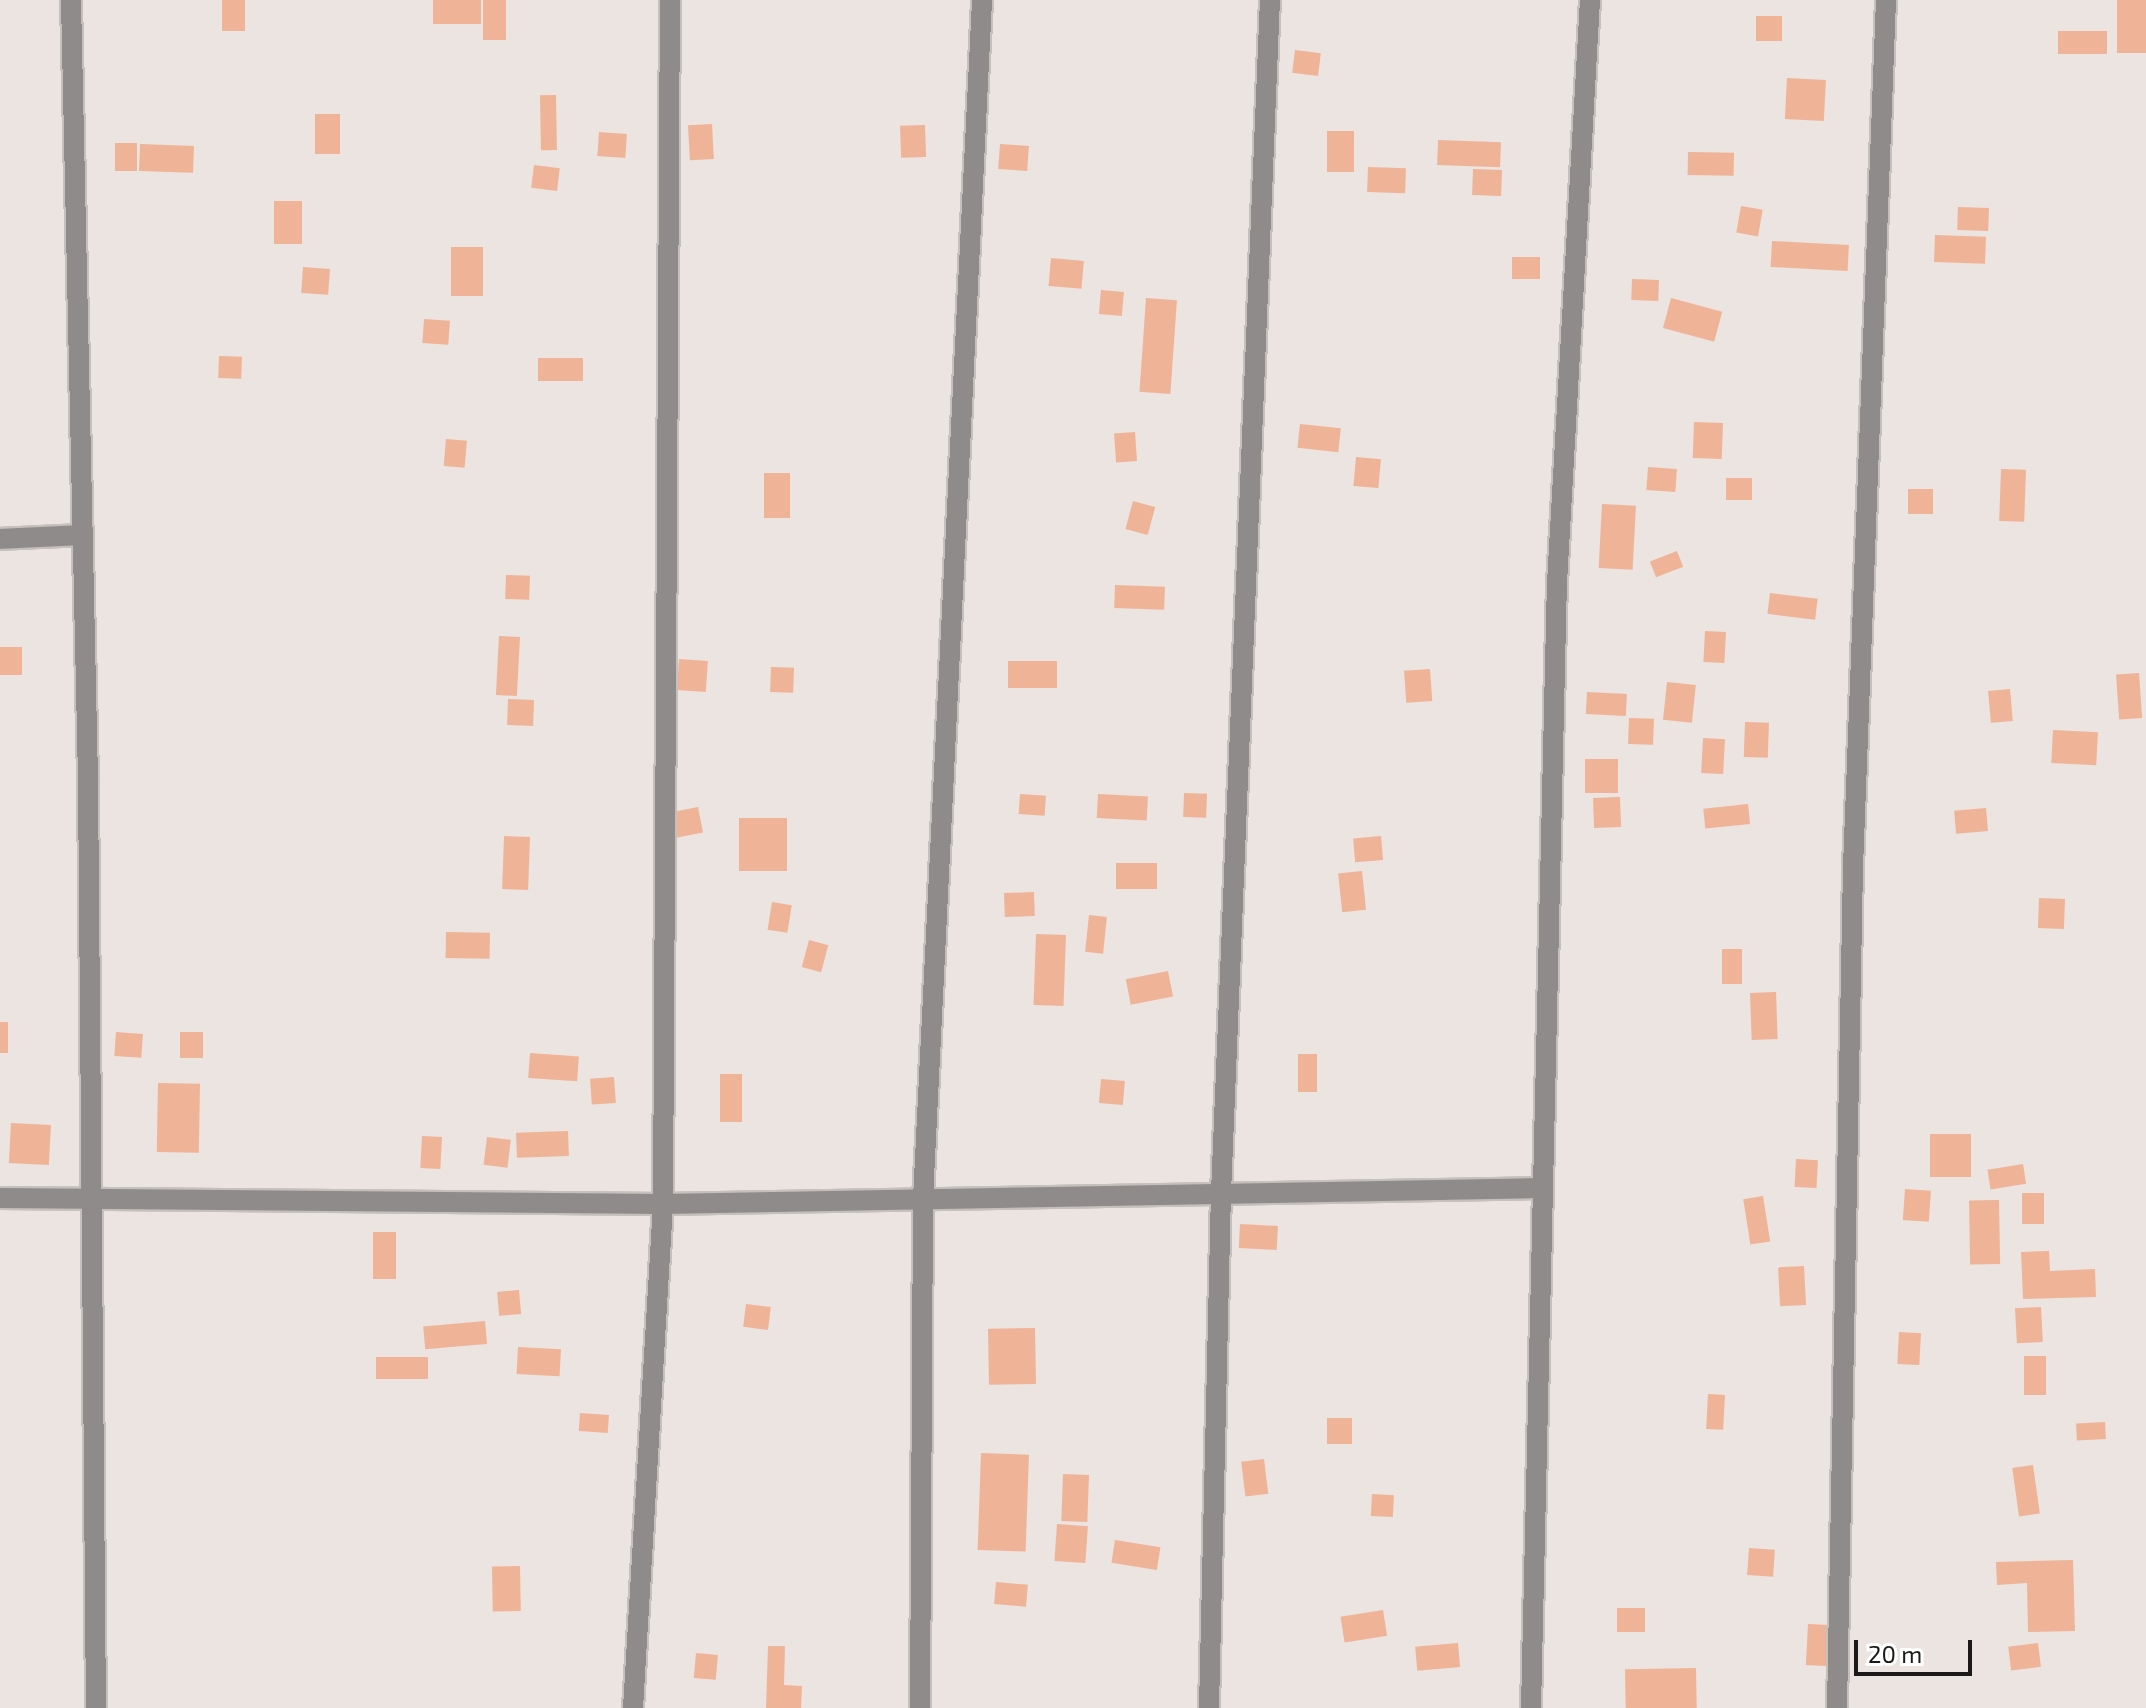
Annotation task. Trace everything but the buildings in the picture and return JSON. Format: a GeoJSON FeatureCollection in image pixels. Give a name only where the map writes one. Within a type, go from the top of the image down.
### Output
{"type":"FeatureCollection","features":[{"type":"Feature","properties":{"kind":"street"},"geometry":{"type":"LineString","coordinates":[[71,0],[83,535],[96,1708]]}},
{"type":"Feature","properties":{"kind":"street"},"geometry":{"type":"LineString","coordinates":[[633,1708],[663,1204],[670,0]]}},
{"type":"Feature","properties":{"kind":"street"},"geometry":{"type":"LineString","coordinates":[[920,1708],[923,1199],[982,0]]}},
{"type":"Feature","properties":{"kind":"street"},"geometry":{"type":"LineString","coordinates":[[1209,1708],[1221,1193],[1270,0]]}},
{"type":"Feature","properties":{"kind":"street"},"geometry":{"type":"LineString","coordinates":[[1531,1708],[1557,583],[1590,0]]}},
{"type":"Feature","properties":{"kind":"street"},"geometry":{"type":"LineString","coordinates":[[1837,1708],[1853,867],[1886,0]]}},
{"type":"Feature","properties":{"kind":"street"},"geometry":{"type":"LineString","coordinates":[[0,539],[83,535]]}},
{"type":"Feature","properties":{"kind":"street"},"geometry":{"type":"LineString","coordinates":[[0,1198],[88,1196],[663,1204],[1541,1188]]}}]}
